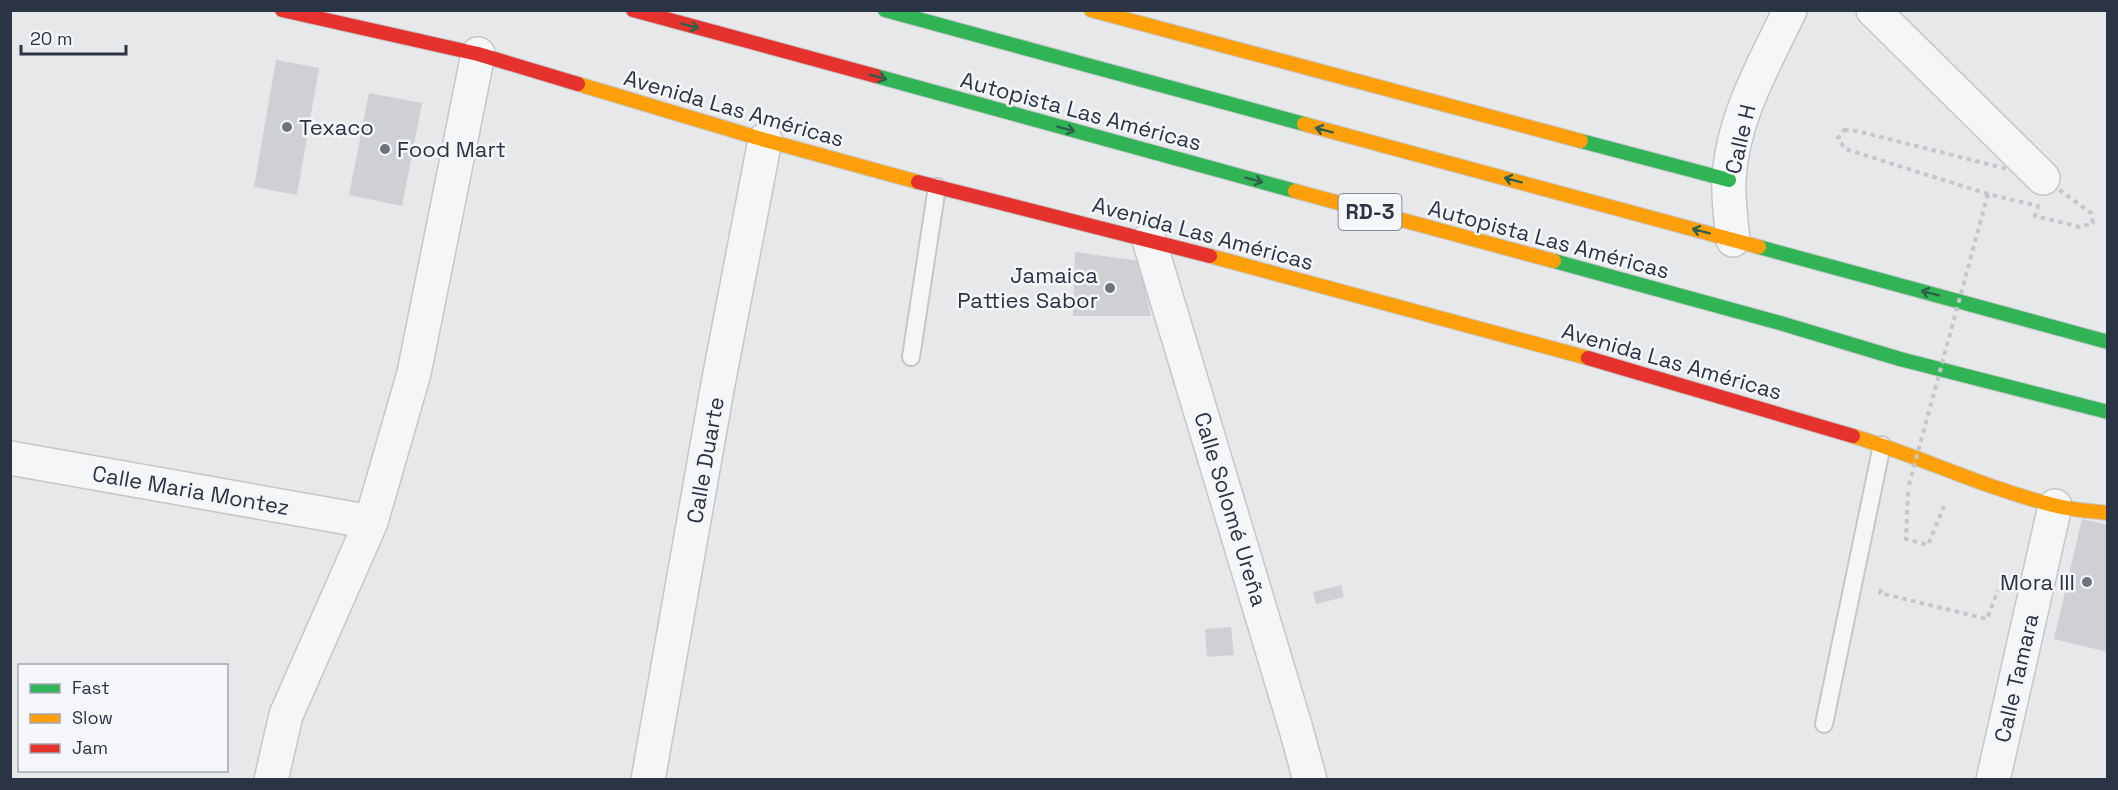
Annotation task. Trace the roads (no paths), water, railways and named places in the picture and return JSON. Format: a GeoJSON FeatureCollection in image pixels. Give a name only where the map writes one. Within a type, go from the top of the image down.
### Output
{"type":"FeatureCollection","features":[{"type":"Feature","properties":{"kind":"main road","name":"Avenida Las Américas"},"geometry":{"type":"LineString","coordinates":[[282,10],[478,54],[765,140],[937,187],[1509,335],[1882,445],[1972,480],[2055,506],[2108,513]]}},
{"type":"Feature","properties":{"kind":"main road","name":"Autopista Las Américas"},"geometry":{"type":"LineString","coordinates":[[633,10],[1900,358],[2108,412]]}},
{"type":"Feature","properties":{"kind":"main road","name":"Autopista Las Américas"},"geometry":{"type":"LineString","coordinates":[[885,10],[2108,342]]}},
{"type":"Feature","properties":{"kind":"main road"},"geometry":{"type":"LineString","coordinates":[[1091,10],[1729,180]]}},
{"type":"Feature","properties":{"kind":"main road"},"geometry":{"type":"LineString","coordinates":[[1954,299],[2060,315]]}},
{"type":"Feature","properties":{"kind":"street","name":"Calle H"},"geometry":{"type":"LineString","coordinates":[[1733,240],[1729,180],[1736,136],[1743,111],[1790,10]]}},
{"type":"Feature","properties":{"kind":"street"},"geometry":{"type":"LineString","coordinates":[[1873,10],[2043,178]]}},
{"type":"Feature","properties":{"kind":"street"},"geometry":{"type":"LineString","coordinates":[[271,780],[286,715],[370,522],[414,373],[478,54]]}},
{"type":"Feature","properties":{"kind":"street","name":"Calle Duarte"},"geometry":{"type":"LineString","coordinates":[[648,780],[718,384],[765,140]]}},
{"type":"Feature","properties":{"kind":"street","name":"Calle Solomé Ureña"},"geometry":{"type":"LineString","coordinates":[[1149,240],[1283,683],[1310,780]]}},
{"type":"Feature","properties":{"kind":"street","name":"Calle Maria Montez"},"geometry":{"type":"LineString","coordinates":[[10,458],[370,522]]}},
{"type":"Feature","properties":{"kind":"street","name":"Calle Tamara"},"geometry":{"type":"LineString","coordinates":[[1993,780],[2055,506]]}},
{"type":"Feature","properties":{"kind":"lane"},"geometry":{"type":"LineString","coordinates":[[911,357],[937,187]]}},
{"type":"Feature","properties":{"kind":"lane"},"geometry":{"type":"LineString","coordinates":[[1824,724],[1882,445]]}},
{"type":"Feature","properties":{"kind":"place","name":"Texaco"},"geometry":{"type":"Point","coordinates":[287,127]}},
{"type":"Feature","properties":{"kind":"place","name":"Food Mart"},"geometry":{"type":"Point","coordinates":[385,149]}},
{"type":"Feature","properties":{"kind":"place","name":"Jamaica Patties Sabor"},"geometry":{"type":"Point","coordinates":[1110,288]}},
{"type":"Feature","properties":{"kind":"place","name":"Mora III"},"geometry":{"type":"Point","coordinates":[2087,582]}}]}
